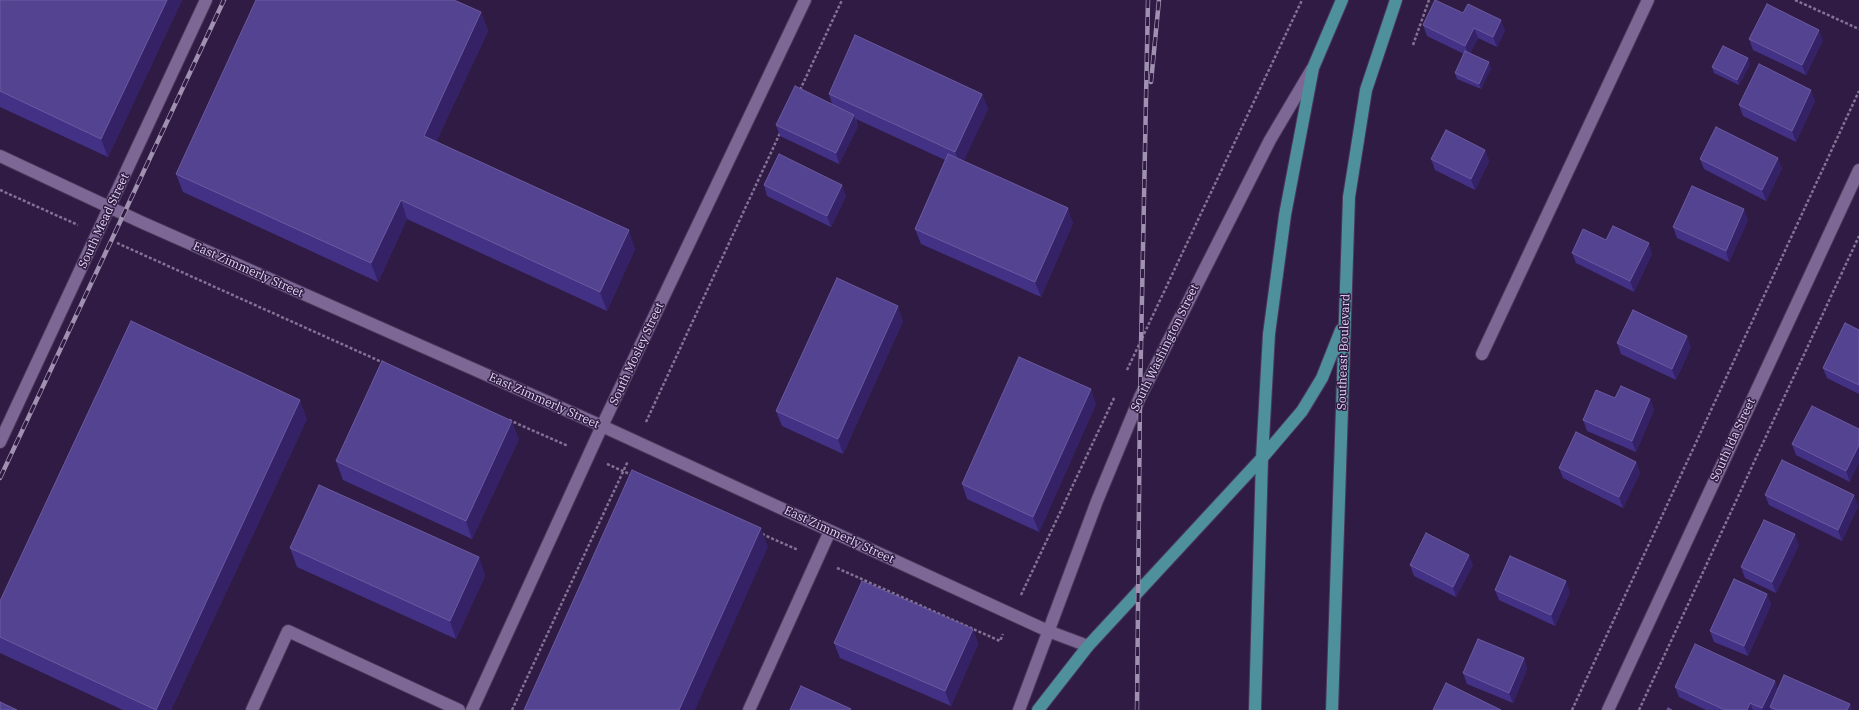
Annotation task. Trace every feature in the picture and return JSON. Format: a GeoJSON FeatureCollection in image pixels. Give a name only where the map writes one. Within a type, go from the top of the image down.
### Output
{"type":"FeatureCollection","features":[{"type":"Feature","properties":{"kind":"main road","name":"South Washington Street"},"geometry":{"type":"LineString","coordinates":[[1313,68],[1342,0]]}},
{"type":"Feature","properties":{"kind":"main road","name":"Southeast Boulevard"},"geometry":{"type":"LineString","coordinates":[[1332,710],[1349,197],[1366,90],[1396,0]]}},
{"type":"Feature","properties":{"kind":"main road"},"geometry":{"type":"LineString","coordinates":[[1255,710],[1262,458],[1270,334],[1284,215],[1313,68]]}},
{"type":"Feature","properties":{"kind":"main road"},"geometry":{"type":"LineString","coordinates":[[1038,710],[1088,646],[1262,458],[1302,411],[1322,378],[1344,323]]}},
{"type":"Feature","properties":{"kind":"street","name":"South Mead Street"},"geometry":{"type":"LineString","coordinates":[[0,442],[206,0]]}},
{"type":"Feature","properties":{"kind":"street","name":"South Mosley Street"},"geometry":{"type":"LineString","coordinates":[[472,710],[602,426],[805,0]]}},
{"type":"Feature","properties":{"kind":"street"},"geometry":{"type":"LineString","coordinates":[[1482,354],[1648,0]]}},
{"type":"Feature","properties":{"kind":"street","name":"South Washington Street"},"geometry":{"type":"LineString","coordinates":[[1019,710],[1048,631],[1140,396],[1270,140],[1313,68]]}},
{"type":"Feature","properties":{"kind":"street","name":"East Zimmerly Street"},"geometry":{"type":"LineString","coordinates":[[0,156],[110,208],[602,426],[1048,631],[1088,646]]}},
{"type":"Feature","properties":{"kind":"street","name":"South Ida Street"},"geometry":{"type":"LineString","coordinates":[[1608,710],[1859,170]]}},
{"type":"Feature","properties":{"kind":"street"},"geometry":{"type":"LineString","coordinates":[[749,710],[830,531]]}},
{"type":"Feature","properties":{"kind":"street"},"geometry":{"type":"LineString","coordinates":[[252,710],[288,631],[459,710]]}},
{"type":"Feature","properties":{"kind":"path"},"geometry":{"type":"LineString","coordinates":[[798,94],[842,0]]}},
{"type":"Feature","properties":{"kind":"path"},"geometry":{"type":"LineString","coordinates":[[1125,375],[1302,0]]}},
{"type":"Feature","properties":{"kind":"path"},"geometry":{"type":"LineString","coordinates":[[1414,45],[1429,0]]}},
{"type":"Feature","properties":{"kind":"path"},"geometry":{"type":"LineString","coordinates":[[1794,0],[1859,29]]}},
{"type":"Feature","properties":{"kind":"path"},"geometry":{"type":"LineString","coordinates":[[1572,710],[1859,91]]}},
{"type":"Feature","properties":{"kind":"path"},"geometry":{"type":"LineString","coordinates":[[512,710],[781,131]]}},
{"type":"Feature","properties":{"kind":"path"},"geometry":{"type":"LineString","coordinates":[[0,190],[386,364]]}},
{"type":"Feature","properties":{"kind":"path"},"geometry":{"type":"LineString","coordinates":[[1638,710],[1859,236]]}},
{"type":"Feature","properties":{"kind":"path"},"geometry":{"type":"LineString","coordinates":[[760,533],[1000,641],[1118,389]]}},
{"type":"Feature","properties":{"kind":"path"},"geometry":{"type":"LineString","coordinates":[[502,417],[638,478]]}},
{"type":"Feature","properties":{"kind":"building"},"geometry":{"type":"Polygon","coordinates":[[[0,0],[167,0],[101,139],[0,91],[0,0]]]}},
{"type":"Feature","properties":{"kind":"building"},"geometry":{"type":"Polygon","coordinates":[[[256,0],[454,0],[481,12],[424,136],[629,230],[600,292],[401,200],[371,263],[176,174],[256,0]]]}},
{"type":"Feature","properties":{"kind":"building"},"geometry":{"type":"Polygon","coordinates":[[[1435,0],[1463,13],[1468,4],[1501,20],[1493,37],[1474,28],[1465,46],[1423,25],[1435,0]]]}},
{"type":"Feature","properties":{"kind":"building"},"geometry":{"type":"Polygon","coordinates":[[[1767,4],[1819,30],[1802,65],[1749,39],[1767,4]]]}},
{"type":"Feature","properties":{"kind":"building"},"geometry":{"type":"Polygon","coordinates":[[[855,35],[982,94],[955,152],[829,94],[855,35]]]}},
{"type":"Feature","properties":{"kind":"building"},"geometry":{"type":"Polygon","coordinates":[[[1723,46],[1748,58],[1737,80],[1712,67],[1723,46]]]}},
{"type":"Feature","properties":{"kind":"building"},"geometry":{"type":"Polygon","coordinates":[[[1465,51],[1489,62],[1479,84],[1455,73],[1465,51]]]}},
{"type":"Feature","properties":{"kind":"building"},"geometry":{"type":"Polygon","coordinates":[[[1759,64],[1811,90],[1792,131],[1739,105],[1759,64]]]}},
{"type":"Feature","properties":{"kind":"building"},"geometry":{"type":"Polygon","coordinates":[[[795,86],[854,115],[836,153],[776,125],[795,86]]]}},
{"type":"Feature","properties":{"kind":"building"},"geometry":{"type":"Polygon","coordinates":[[[1716,127],[1778,158],[1762,190],[1700,159],[1716,127]]]}},
{"type":"Feature","properties":{"kind":"building"},"geometry":{"type":"Polygon","coordinates":[[[1446,130],[1485,150],[1471,179],[1431,159],[1446,130]]]}},
{"type":"Feature","properties":{"kind":"building"},"geometry":{"type":"Polygon","coordinates":[[[779,154],[842,185],[827,216],[764,185],[779,154]]]}},
{"type":"Feature","properties":{"kind":"building"},"geometry":{"type":"Polygon","coordinates":[[[948,154],[1068,208],[1035,282],[915,229],[948,154]]]}},
{"type":"Feature","properties":{"kind":"building"},"geometry":{"type":"Polygon","coordinates":[[[1692,186],[1744,209],[1726,251],[1673,227],[1692,186]]]}},
{"type":"Feature","properties":{"kind":"building"},"geometry":{"type":"Polygon","coordinates":[[[1613,226],[1649,243],[1630,281],[1572,253],[1583,229],[1606,240],[1613,226]]]}},
{"type":"Feature","properties":{"kind":"building"},"geometry":{"type":"Polygon","coordinates":[[[837,278],[898,306],[838,439],[776,411],[837,278]]]}},
{"type":"Feature","properties":{"kind":"building"},"geometry":{"type":"Polygon","coordinates":[[[1633,310],[1687,336],[1672,369],[1617,343],[1633,310]]]}},
{"type":"Feature","properties":{"kind":"building"},"geometry":{"type":"Polygon","coordinates":[[[131,321],[300,400],[156,710],[0,637],[0,601],[131,321]]]}},
{"type":"Feature","properties":{"kind":"building"},"geometry":{"type":"Polygon","coordinates":[[[1845,323],[1859,330],[1859,385],[1823,368],[1845,323]]]}},
{"type":"Feature","properties":{"kind":"building"},"geometry":{"type":"Polygon","coordinates":[[[1019,357],[1091,389],[1033,517],[962,484],[1019,357]]]}},
{"type":"Feature","properties":{"kind":"building"},"geometry":{"type":"Polygon","coordinates":[[[382,361],[512,421],[466,521],[336,461],[382,361]]]}},
{"type":"Feature","properties":{"kind":"building"},"geometry":{"type":"Polygon","coordinates":[[[1621,386],[1650,399],[1632,441],[1583,420],[1596,390],[1615,398],[1621,386]]]}},
{"type":"Feature","properties":{"kind":"building"},"geometry":{"type":"Polygon","coordinates":[[[1812,406],[1859,429],[1859,445],[1846,471],[1792,444],[1812,406]]]}},
{"type":"Feature","properties":{"kind":"building"},"geometry":{"type":"Polygon","coordinates":[[[1576,432],[1636,462],[1619,497],[1559,468],[1576,432]]]}},
{"type":"Feature","properties":{"kind":"building"},"geometry":{"type":"Polygon","coordinates":[[[1782,460],[1854,495],[1838,530],[1765,495],[1782,460]]]}},
{"type":"Feature","properties":{"kind":"building"},"geometry":{"type":"Polygon","coordinates":[[[632,470],[761,528],[679,710],[524,710],[632,470]]]}},
{"type":"Feature","properties":{"kind":"building"},"geometry":{"type":"Polygon","coordinates":[[[319,485],[479,557],[450,621],[290,548],[319,485]]]}},
{"type":"Feature","properties":{"kind":"building"},"geometry":{"type":"Polygon","coordinates":[[[1764,520],[1795,534],[1772,582],[1741,567],[1764,520]]]}},
{"type":"Feature","properties":{"kind":"building"},"geometry":{"type":"Polygon","coordinates":[[[1426,533],[1469,555],[1453,587],[1410,565],[1426,533]]]}},
{"type":"Feature","properties":{"kind":"building"},"geometry":{"type":"Polygon","coordinates":[[[1510,556],[1566,581],[1551,615],[1495,590],[1510,556]]]}},
{"type":"Feature","properties":{"kind":"building"},"geometry":{"type":"Polygon","coordinates":[[[1734,579],[1767,594],[1744,646],[1710,631],[1734,579]]]}},
{"type":"Feature","properties":{"kind":"building"},"geometry":{"type":"Polygon","coordinates":[[[862,581],[973,629],[945,691],[834,643],[862,581]]]}},
{"type":"Feature","properties":{"kind":"building"},"geometry":{"type":"Polygon","coordinates":[[[1478,639],[1524,658],[1509,693],[1463,673],[1478,639]]]}},
{"type":"Feature","properties":{"kind":"building"},"geometry":{"type":"Polygon","coordinates":[[[1695,644],[1775,681],[1762,708],[1750,703],[1747,710],[1725,710],[1675,687],[1695,644]]]}},
{"type":"Feature","properties":{"kind":"building"},"geometry":{"type":"Polygon","coordinates":[[[1784,675],[1850,704],[1847,710],[1777,710],[1770,707],[1784,675]]]}},
{"type":"Feature","properties":{"kind":"building"},"geometry":{"type":"Polygon","coordinates":[[[1446,683],[1501,710],[1433,710],[1446,683]]]}},
{"type":"Feature","properties":{"kind":"building"},"geometry":{"type":"Polygon","coordinates":[[[801,686],[851,709],[790,710],[801,686]]]}},
{"type":"Feature","properties":{"kind":"building"},"geometry":{"type":"Polygon","coordinates":[[[0,702],[17,710],[0,710],[0,702]]]}},
{"type":"Feature","properties":{"kind":"railway"},"geometry":{"type":"LineString","coordinates":[[0,478],[224,0]]}},
{"type":"Feature","properties":{"kind":"railway"},"geometry":{"type":"LineString","coordinates":[[1137,710],[1140,397],[1148,0]]}},
{"type":"Feature","properties":{"kind":"railway"},"geometry":{"type":"LineString","coordinates":[[1151,82],[1159,0]]}}]}
